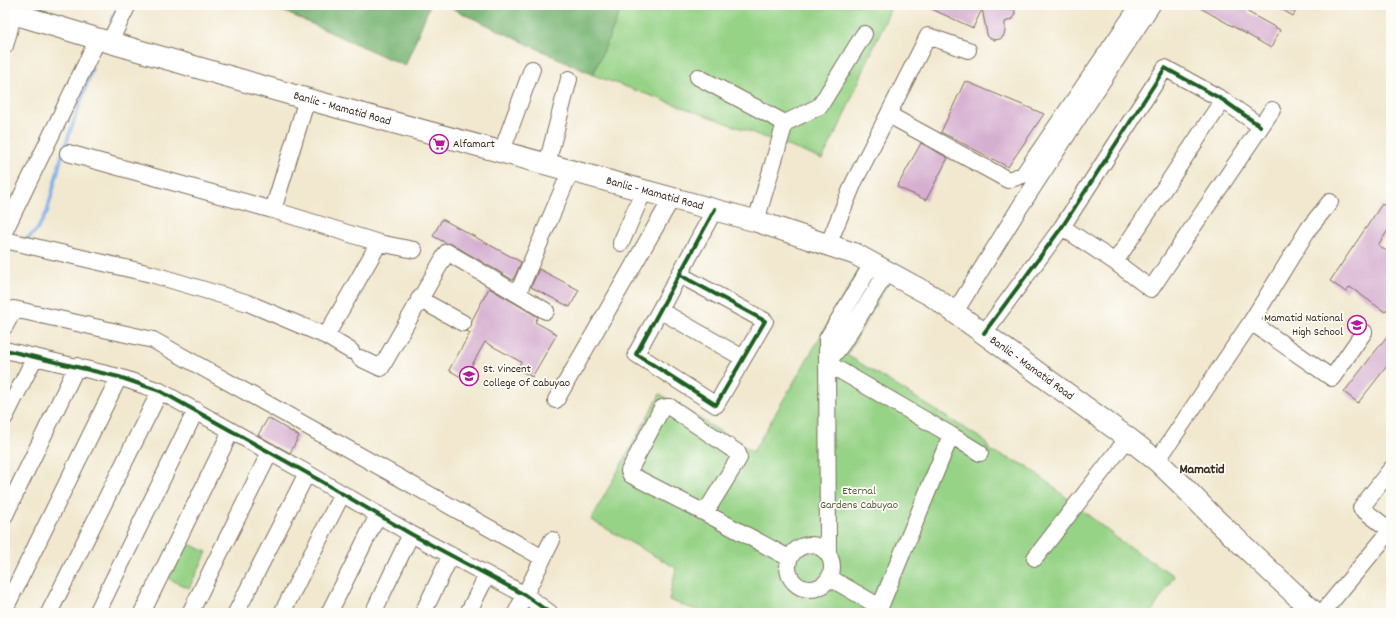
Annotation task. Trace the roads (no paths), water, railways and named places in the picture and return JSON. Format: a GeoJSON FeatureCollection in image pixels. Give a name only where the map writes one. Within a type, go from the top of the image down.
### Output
{"type":"FeatureCollection","features":[{"type":"Feature","properties":{"kind":"main road","name":"Banlic - Mamatid Road"},"geometry":{"type":"LineString","coordinates":[[9,12],[307,99],[756,221],[855,254],[932,296],[1128,438],[1157,461],[1215,519],[1315,613]]}},
{"type":"Feature","properties":{"kind":"street"},"geometry":{"type":"LineString","coordinates":[[5,230],[104,40],[128,5]]}},
{"type":"Feature","properties":{"kind":"street"},"geometry":{"type":"LineString","coordinates":[[889,115],[1008,180],[1023,175],[1139,5]]}},
{"type":"Feature","properties":{"kind":"street"},"geometry":{"type":"LineString","coordinates":[[955,312],[1020,207],[1152,5]]}},
{"type":"Feature","properties":{"kind":"street"},"geometry":{"type":"LineString","coordinates":[[5,46],[9,12]]}},
{"type":"Feature","properties":{"kind":"street"},"geometry":{"type":"LineString","coordinates":[[756,221],[785,124],[820,106],[864,34]]}},
{"type":"Feature","properties":{"kind":"street"},"geometry":{"type":"LineString","coordinates":[[828,245],[854,182],[928,36],[968,50]]}},
{"type":"Feature","properties":{"kind":"street"},"geometry":{"type":"LineString","coordinates":[[984,333],[1062,227],[1165,68],[1223,100],[1260,126]]}},
{"type":"Feature","properties":{"kind":"street"},"geometry":{"type":"LineString","coordinates":[[502,151],[532,69]]}},
{"type":"Feature","properties":{"kind":"street"},"geometry":{"type":"LineString","coordinates":[[698,77],[785,124]]}},
{"type":"Feature","properties":{"kind":"street"},"geometry":{"type":"LineString","coordinates":[[546,164],[569,79]]}},
{"type":"Feature","properties":{"kind":"street"},"geometry":{"type":"LineString","coordinates":[[273,210],[307,99]]}},
{"type":"Feature","properties":{"kind":"street"},"geometry":{"type":"LineString","coordinates":[[1115,262],[1223,100]]}},
{"type":"Feature","properties":{"kind":"street"},"geometry":{"type":"LineString","coordinates":[[1062,227],[1115,262],[1150,289],[1272,110]]}},
{"type":"Feature","properties":{"kind":"street"},"geometry":{"type":"LineString","coordinates":[[68,153],[273,210],[379,243],[414,250]]}},
{"type":"Feature","properties":{"kind":"street"},"geometry":{"type":"LineString","coordinates":[[518,293],[571,170]]}},
{"type":"Feature","properties":{"kind":"street"},"geometry":{"type":"LineString","coordinates":[[621,243],[644,190]]}},
{"type":"Feature","properties":{"kind":"street"},"geometry":{"type":"LineString","coordinates":[[556,400],[672,198]]}},
{"type":"Feature","properties":{"kind":"street"},"geometry":{"type":"LineString","coordinates":[[1157,461],[1251,322],[1309,228],[1330,202]]}},
{"type":"Feature","properties":{"kind":"street"},"geometry":{"type":"LineString","coordinates":[[680,275],[765,322],[716,405],[636,354],[661,311],[680,275],[715,210]]}},
{"type":"Feature","properties":{"kind":"street"},"geometry":{"type":"LineString","coordinates":[[5,240],[151,274],[248,303],[326,336],[355,355],[381,368],[447,252],[546,311]]}},
{"type":"Feature","properties":{"kind":"street"},"geometry":{"type":"LineString","coordinates":[[326,336],[379,243]]}},
{"type":"Feature","properties":{"kind":"street"},"geometry":{"type":"LineString","coordinates":[[828,554],[819,547],[808,545],[797,549],[790,558],[788,569],[794,583],[809,590],[815,589],[826,583],[830,578],[832,566],[828,554],[828,363],[842,344],[880,268]]}},
{"type":"Feature","properties":{"kind":"street"},"geometry":{"type":"LineString","coordinates":[[419,300],[463,323]]}},
{"type":"Feature","properties":{"kind":"street"},"geometry":{"type":"LineString","coordinates":[[5,326],[14,309],[153,340],[543,558]]}},
{"type":"Feature","properties":{"kind":"street"},"geometry":{"type":"LineString","coordinates":[[661,311],[743,358]]}},
{"type":"Feature","properties":{"kind":"street"},"geometry":{"type":"LineString","coordinates":[[1251,322],[1332,378],[1364,332]]}},
{"type":"Feature","properties":{"kind":"street"},"geometry":{"type":"LineString","coordinates":[[5,350],[119,376],[160,391],[307,472],[411,534],[525,595],[550,613]]}},
{"type":"Feature","properties":{"kind":"street"},"geometry":{"type":"LineString","coordinates":[[5,417],[35,357]]}},
{"type":"Feature","properties":{"kind":"street"},"geometry":{"type":"LineString","coordinates":[[828,363],[980,452]]}},
{"type":"Feature","properties":{"kind":"street"},"geometry":{"type":"LineString","coordinates":[[5,515],[78,366]]}},
{"type":"Feature","properties":{"kind":"street"},"geometry":{"type":"LineString","coordinates":[[5,609],[119,376]]}},
{"type":"Feature","properties":{"kind":"street"},"geometry":{"type":"LineString","coordinates":[[49,613],[160,391]]}},
{"type":"Feature","properties":{"kind":"street"},"geometry":{"type":"LineString","coordinates":[[705,513],[739,458],[739,455],[670,408],[662,408],[629,471],[635,478],[790,558]]}},
{"type":"Feature","properties":{"kind":"street"},"geometry":{"type":"LineString","coordinates":[[96,613],[196,410]]}},
{"type":"Feature","properties":{"kind":"street"},"geometry":{"type":"LineString","coordinates":[[142,613],[231,431]]}},
{"type":"Feature","properties":{"kind":"street"},"geometry":{"type":"LineString","coordinates":[[830,578],[878,610],[951,435]]}},
{"type":"Feature","properties":{"kind":"street"},"geometry":{"type":"LineString","coordinates":[[1035,558],[1128,438]]}},
{"type":"Feature","properties":{"kind":"street"},"geometry":{"type":"LineString","coordinates":[[190,613],[270,452]]}},
{"type":"Feature","properties":{"kind":"street"},"geometry":{"type":"LineString","coordinates":[[1322,613],[1391,531],[1361,508],[1391,469]]}},
{"type":"Feature","properties":{"kind":"street"},"geometry":{"type":"LineString","coordinates":[[236,613],[307,472]]}},
{"type":"Feature","properties":{"kind":"street"},"geometry":{"type":"LineString","coordinates":[[282,613],[342,494]]}},
{"type":"Feature","properties":{"kind":"street"},"geometry":{"type":"LineString","coordinates":[[329,613],[378,515]]}},
{"type":"Feature","properties":{"kind":"street"},"geometry":{"type":"LineString","coordinates":[[373,613],[411,534]]}},
{"type":"Feature","properties":{"kind":"street"},"geometry":{"type":"LineString","coordinates":[[516,613],[552,540]]}},
{"type":"Feature","properties":{"kind":"street"},"geometry":{"type":"LineString","coordinates":[[423,613],[451,555]]}},
{"type":"Feature","properties":{"kind":"street"},"geometry":{"type":"LineString","coordinates":[[468,613],[487,575]]}},
{"type":"Feature","properties":{"kind":"waterway"},"geometry":{"type":"LineString","coordinates":[[112,19],[119,5]]}},
{"type":"Feature","properties":{"kind":"waterway"},"geometry":{"type":"LineString","coordinates":[[26,240],[37,230],[47,212],[62,155],[92,69]]}},
{"type":"Feature","properties":{"kind":"place","name":"Alfamart"},"geometry":{"type":"Point","coordinates":[439,144]}},
{"type":"Feature","properties":{"kind":"place","name":"Mamatid National High School"},"geometry":{"type":"Point","coordinates":[1357,325]}},
{"type":"Feature","properties":{"kind":"place","name":"St. Vincent College Of Cabuyao"},"geometry":{"type":"Point","coordinates":[469,376]}},
{"type":"Feature","properties":{"kind":"district","name":"Mamatid"},"geometry":{"type":"Point","coordinates":[1202,470]}},
{"type":"Feature","properties":{"kind":"park label","name":"Eternal Gardens Cabuyao"},"geometry":{"type":"Point","coordinates":[859,498]}}]}
